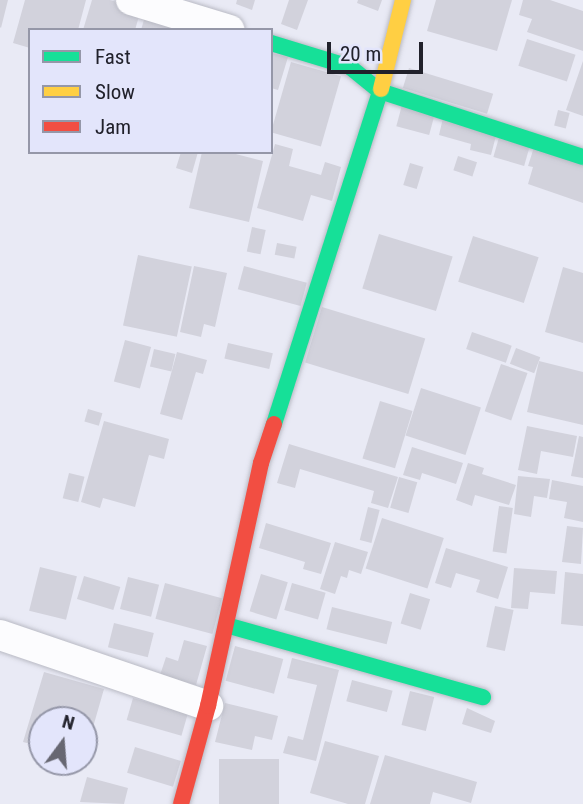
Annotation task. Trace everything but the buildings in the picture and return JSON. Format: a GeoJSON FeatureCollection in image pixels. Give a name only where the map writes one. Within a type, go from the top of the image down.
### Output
{"type":"FeatureCollection","features":[{"type":"Feature","properties":{"kind":"street"},"geometry":{"type":"LineString","coordinates":[[131,0],[223,28]]}},
{"type":"Feature","properties":{"kind":"street"},"geometry":{"type":"LineString","coordinates":[[181,804],[208,706],[261,463],[380,92],[403,0]]}},
{"type":"Feature","properties":{"kind":"street"},"geometry":{"type":"LineString","coordinates":[[273,44],[349,67],[380,92],[583,157]]}},
{"type":"Feature","properties":{"kind":"street"},"geometry":{"type":"LineString","coordinates":[[226,625],[483,697]]}},
{"type":"Feature","properties":{"kind":"street"},"geometry":{"type":"LineString","coordinates":[[0,635],[208,706]]}},
{"type":"Feature","properties":{"kind":"traffic: fast"},"geometry":{"type":"LineString","coordinates":[[273,44],[350,67],[380,91],[583,157]]}},
{"type":"Feature","properties":{"kind":"traffic: fast"},"geometry":{"type":"LineString","coordinates":[[274,424],[381,89]]}},
{"type":"Feature","properties":{"kind":"traffic: fast"},"geometry":{"type":"LineString","coordinates":[[226,625],[483,697]]}},
{"type":"Feature","properties":{"kind":"traffic: slow"},"geometry":{"type":"LineString","coordinates":[[381,89],[403,0]]}},
{"type":"Feature","properties":{"kind":"traffic: jam"},"geometry":{"type":"LineString","coordinates":[[181,804],[208,706],[261,463],[274,424]]}}]}
